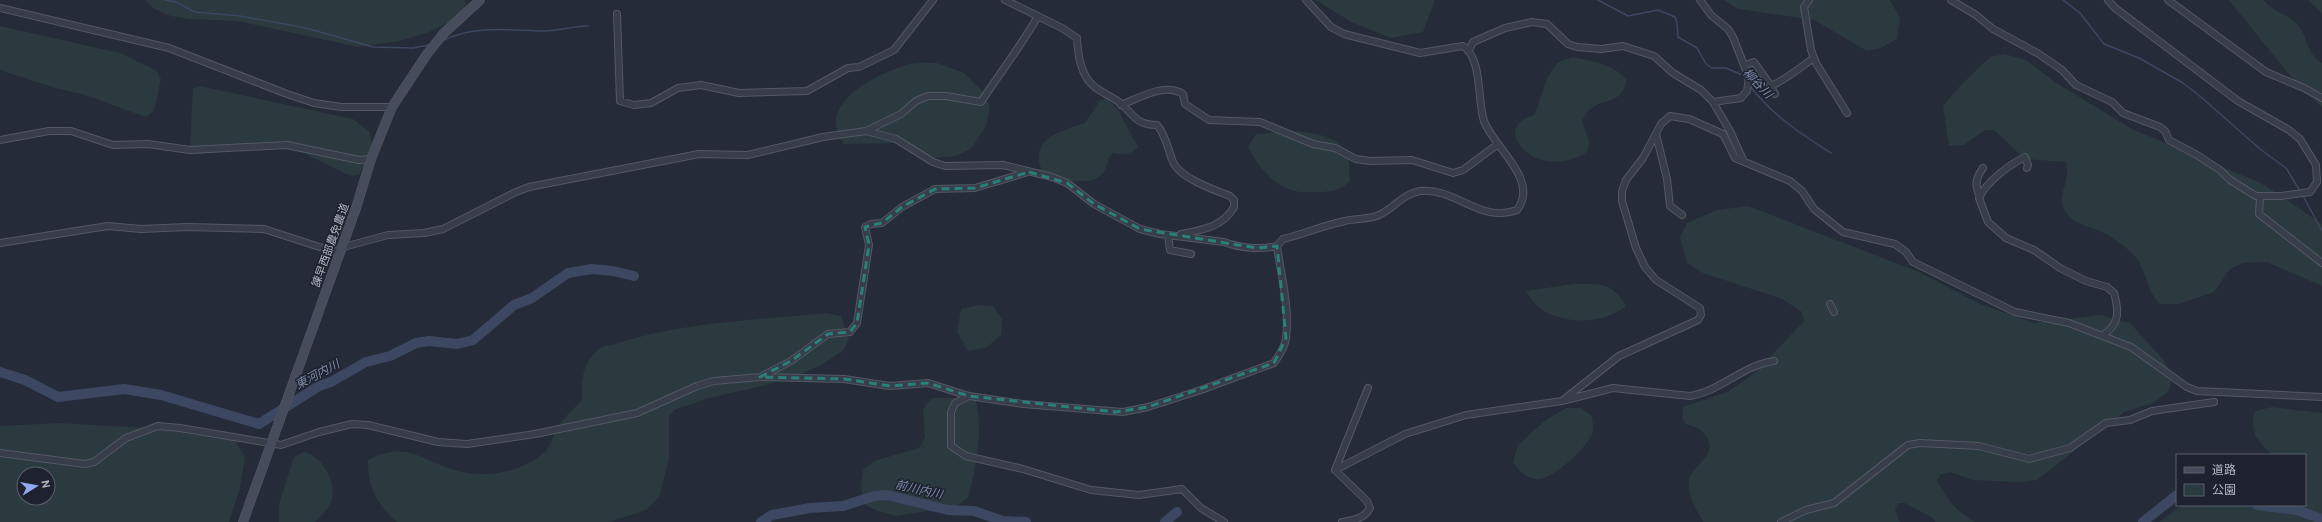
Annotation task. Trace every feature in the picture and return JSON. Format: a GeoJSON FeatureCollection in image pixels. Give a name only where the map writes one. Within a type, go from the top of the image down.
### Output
{"type":"FeatureCollection","features":[{"type":"Feature","properties":{"kind":"street","name":"諫早西部農免農道"},"geometry":{"type":"LineString","coordinates":[[243,522],[340,248],[356,208],[371,159],[392,107],[427,54],[443,34],[480,0]]}},
{"type":"Feature","properties":{"kind":"street"},"geometry":{"type":"LineString","coordinates":[[617,14],[620,101],[634,105],[651,103],[678,88],[701,85],[738,93],[807,91],[848,68],[859,67],[894,50],[933,0]]}},
{"type":"Feature","properties":{"kind":"street"},"geometry":{"type":"LineString","coordinates":[[1005,0],[1038,16],[1077,38],[1078,61],[1094,86],[1122,104],[1137,121],[1148,125],[1157,125],[1162,130],[1174,164],[1192,179],[1230,196],[1234,200],[1234,207],[1222,222],[1209,228],[1176,236]]}},
{"type":"Feature","properties":{"kind":"street"},"geometry":{"type":"LineString","coordinates":[[866,131],[896,139],[933,162],[945,166],[1003,165],[1067,183],[1094,204],[1140,229],[1168,235],[1251,247],[1277,246],[1283,239],[1346,220],[1381,215],[1404,196],[1419,192],[1436,191],[1479,210],[1497,214],[1517,210],[1521,204],[1521,180],[1516,169],[1484,122],[1478,75],[1469,50],[1463,46],[1420,52],[1344,34],[1332,27],[1306,0]]}},
{"type":"Feature","properties":{"kind":"street"},"geometry":{"type":"LineString","coordinates":[[1700,0],[1711,14],[1728,29],[1734,37],[1749,78],[1747,91],[1741,98],[1713,102]]}},
{"type":"Feature","properties":{"kind":"street"},"geometry":{"type":"LineString","coordinates":[[1808,0],[1804,7],[1814,58],[1847,113]]}},
{"type":"Feature","properties":{"kind":"street"},"geometry":{"type":"LineString","coordinates":[[1950,0],[1970,11],[1993,28],[2039,54],[2062,70],[2076,85],[2112,102],[2123,112],[2160,127],[2165,131],[2169,140],[2197,155],[2220,170],[2230,180],[2260,198],[2298,195],[2310,192],[2317,182],[2316,165],[2300,139],[2289,130],[2238,100],[2115,8],[2108,0]]}},
{"type":"Feature","properties":{"kind":"street"},"geometry":{"type":"LineString","coordinates":[[1960,0],[1970,11]]}},
{"type":"Feature","properties":{"kind":"street"},"geometry":{"type":"LineString","coordinates":[[2168,0],[2266,72],[2304,88],[2322,98]]}},
{"type":"Feature","properties":{"kind":"street"},"geometry":{"type":"LineString","coordinates":[[0,8],[169,48],[314,103],[341,107],[392,107]]}},
{"type":"Feature","properties":{"kind":"street"},"geometry":{"type":"LineString","coordinates":[[0,243],[108,226],[141,229],[187,227],[264,229],[335,252],[340,248],[388,235],[424,233],[444,229],[516,192],[529,187],[699,154],[748,155],[823,137],[866,131],[901,114],[916,100],[928,96],[981,102],[1005,65],[1022,44],[1038,16]]}},
{"type":"Feature","properties":{"kind":"street"},"geometry":{"type":"LineString","coordinates":[[1469,50],[1473,42],[1505,28],[1532,22],[1547,24],[1568,44],[1577,47],[1601,49],[1623,46],[1654,56],[1673,73],[1701,90],[1713,102],[1730,131],[1743,160]]}},
{"type":"Feature","properties":{"kind":"street"},"geometry":{"type":"LineString","coordinates":[[1771,86],[1782,81],[1789,74],[1797,72],[1814,58]]}},
{"type":"Feature","properties":{"kind":"street"},"geometry":{"type":"LineString","coordinates":[[1745,65],[1754,62],[1771,86],[1774,94]]}},
{"type":"Feature","properties":{"kind":"street"},"geometry":{"type":"LineString","coordinates":[[1122,104],[1163,90],[1178,91],[1182,94],[1185,104],[1209,120],[1260,122],[1313,144],[1334,148],[1356,159],[1370,161],[1412,160],[1453,173],[1463,170],[1498,144]]}},
{"type":"Feature","properties":{"kind":"street"},"geometry":{"type":"LineString","coordinates":[[1562,401],[1619,356],[1698,320],[1701,315],[1700,308],[1656,280],[1645,266],[1636,248],[1623,206],[1622,191],[1626,180],[1643,158],[1661,124],[1670,116],[1689,119],[1723,134],[1735,158],[1743,160],[1790,181],[1802,191],[1814,209],[1843,232],[1895,244],[1906,252],[1913,262],[2015,312],[2069,323],[2132,347],[2187,387],[2198,391],[2322,397]]}},
{"type":"Feature","properties":{"kind":"street"},"geometry":{"type":"LineString","coordinates":[[0,140],[49,131],[71,131],[113,145],[148,144],[190,150],[287,145],[359,160],[371,159]]}},
{"type":"Feature","properties":{"kind":"street"},"geometry":{"type":"LineString","coordinates":[[1656,134],[1667,179],[1670,206],[1682,214]]}},
{"type":"Feature","properties":{"kind":"street"},"geometry":{"type":"LineString","coordinates":[[1980,196],[1988,184],[2025,157],[2028,165],[2027,168]]}},
{"type":"Feature","properties":{"kind":"street"},"geometry":{"type":"LineString","coordinates":[[1983,168],[1977,177],[1976,187],[1988,222],[1998,232],[2006,238],[2034,250],[2060,268],[2086,281],[2107,288],[2114,293],[2118,318],[2113,329],[2103,335]]}},
{"type":"Feature","properties":{"kind":"street"},"geometry":{"type":"LineString","coordinates":[[760,377],[791,361],[828,334],[850,332],[857,323],[869,246],[865,227],[871,224],[882,223],[902,207],[934,189],[975,188],[1029,172]]}},
{"type":"Feature","properties":{"kind":"street"},"geometry":{"type":"LineString","coordinates":[[2317,182],[2322,187]]}},
{"type":"Feature","properties":{"kind":"street"},"geometry":{"type":"LineString","coordinates":[[2260,198],[2259,214],[2322,263]]}},
{"type":"Feature","properties":{"kind":"street"},"geometry":{"type":"LineString","coordinates":[[1168,235],[1170,250],[1191,254]]}},
{"type":"Feature","properties":{"kind":"street"},"geometry":{"type":"LineString","coordinates":[[0,453],[85,464],[94,462],[126,438],[158,426],[180,428],[281,445],[319,432],[352,424],[368,425],[438,442],[467,444],[535,434],[637,413],[697,386],[714,381],[760,377],[844,379],[890,386],[928,383],[969,396],[1023,404],[1123,412],[1148,407],[1274,363],[1280,355],[1286,338],[1285,310],[1277,246]]}},
{"type":"Feature","properties":{"kind":"street"},"geometry":{"type":"LineString","coordinates":[[1830,304],[1834,312]]}},
{"type":"Feature","properties":{"kind":"street"},"geometry":{"type":"LineString","coordinates":[[1335,470],[1405,434],[1435,423],[1466,415],[1562,401],[1613,388],[1690,396],[1701,394],[1759,363],[1774,361]]}},
{"type":"Feature","properties":{"kind":"street"},"geometry":{"type":"LineString","coordinates":[[1335,470],[1368,388]]}},
{"type":"Feature","properties":{"kind":"street"},"geometry":{"type":"LineString","coordinates":[[969,396],[955,403],[951,412],[951,446],[966,456],[1023,469],[1091,490],[1139,495],[1182,489],[1201,508],[1224,522]]}},
{"type":"Feature","properties":{"kind":"street"},"geometry":{"type":"LineString","coordinates":[[1781,522],[1806,510],[1834,503],[1908,445],[1920,443],[1979,446],[2029,459],[2070,448],[2106,423],[2130,420],[2152,411],[2214,402]]}},
{"type":"Feature","properties":{"kind":"street"},"geometry":{"type":"LineString","coordinates":[[1335,470],[1367,501],[1370,508],[1366,515],[1357,520],[1342,522]]}},
{"type":"Feature","properties":{"kind":"highlighted area"},"geometry":{"type":"Polygon","coordinates":[[[1029,172],[1067,183],[1094,204],[1140,229],[1257,248],[1277,246],[1286,338],[1274,363],[1148,407],[1116,412],[969,396],[928,383],[890,386],[844,379],[760,377],[791,361],[828,334],[850,332],[857,323],[869,245],[865,227],[882,223],[902,207],[935,189],[975,188],[1029,172]]]}},
{"type":"Feature","properties":{"kind":"green space"},"geometry":{"type":"Polygon","coordinates":[[[145,0],[465,0],[466,5],[453,20],[429,32],[399,41],[358,47],[238,21],[189,19],[171,16],[154,9],[145,0]]]}},
{"type":"Feature","properties":{"kind":"green space"},"geometry":{"type":"Polygon","coordinates":[[[1316,0],[1435,0],[1423,32],[1391,38],[1353,23],[1316,0]]]}},
{"type":"Feature","properties":{"kind":"green space"},"geometry":{"type":"Polygon","coordinates":[[[1724,0],[1890,0],[1900,18],[1897,39],[1881,48],[1867,51],[1814,20],[1738,9],[1724,0]]]}},
{"type":"Feature","properties":{"kind":"green space"},"geometry":{"type":"Polygon","coordinates":[[[2229,0],[2264,0],[2271,7],[2289,17],[2297,24],[2301,29],[2313,55],[2322,63],[2322,107],[2287,72],[2229,0]]]}},
{"type":"Feature","properties":{"kind":"green space"},"geometry":{"type":"Polygon","coordinates":[[[2308,0],[2322,0],[2322,13],[2308,0]]]}},
{"type":"Feature","properties":{"kind":"green space"},"geometry":{"type":"Polygon","coordinates":[[[0,26],[120,53],[156,70],[161,79],[154,111],[146,117],[82,94],[55,88],[0,70],[0,26]]]}},
{"type":"Feature","properties":{"kind":"green space"},"geometry":{"type":"Polygon","coordinates":[[[2004,54],[2026,60],[2055,82],[2132,129],[2263,184],[2322,224],[2322,286],[2267,262],[2243,263],[2230,269],[2214,292],[2179,304],[2160,304],[2155,299],[2141,266],[2133,254],[2109,236],[2071,218],[2063,207],[2062,197],[2067,174],[2066,162],[2025,159],[1994,130],[1985,130],[1964,145],[1949,146],[1943,106],[1961,85],[1990,57],[2004,54]]]}},
{"type":"Feature","properties":{"kind":"green space"},"geometry":{"type":"Polygon","coordinates":[[[1572,57],[1602,64],[1615,70],[1626,79],[1624,87],[1617,97],[1589,110],[1582,121],[1589,141],[1588,151],[1580,156],[1561,161],[1551,162],[1541,160],[1524,150],[1516,139],[1515,130],[1521,121],[1535,114],[1547,78],[1557,63],[1572,57]]]}},
{"type":"Feature","properties":{"kind":"green space"},"geometry":{"type":"Polygon","coordinates":[[[913,63],[937,63],[964,73],[982,91],[990,106],[986,126],[971,149],[956,156],[935,158],[915,148],[896,143],[844,144],[837,130],[837,117],[842,105],[852,94],[864,84],[906,65],[913,63]]]}},
{"type":"Feature","properties":{"kind":"green space"},"geometry":{"type":"Polygon","coordinates":[[[200,86],[353,119],[370,132],[372,146],[359,175],[351,176],[303,153],[274,147],[200,154],[192,152],[190,143],[193,88],[200,86]]]}},
{"type":"Feature","properties":{"kind":"green space"},"geometry":{"type":"Polygon","coordinates":[[[1107,99],[1118,110],[1138,147],[1133,152],[1126,154],[1112,153],[1103,173],[1093,180],[1077,181],[1046,179],[1040,166],[1039,155],[1041,147],[1046,140],[1064,130],[1085,123],[1100,100],[1107,99]]]}},
{"type":"Feature","properties":{"kind":"green space"},"geometry":{"type":"Polygon","coordinates":[[[1291,131],[1307,132],[1324,136],[1339,143],[1348,156],[1350,181],[1343,187],[1332,191],[1303,192],[1286,188],[1266,174],[1248,147],[1256,134],[1291,131]]]}},
{"type":"Feature","properties":{"kind":"green space"},"geometry":{"type":"Polygon","coordinates":[[[1748,206],[1919,272],[1980,304],[2035,323],[2100,315],[2130,323],[2162,358],[2173,376],[2168,392],[2153,403],[2124,412],[2037,480],[2019,482],[1973,480],[1950,472],[1941,474],[1937,480],[1948,499],[1962,514],[1975,522],[1935,522],[1933,518],[1905,503],[1898,503],[1895,509],[1900,522],[1703,522],[1691,497],[1689,481],[1694,470],[1707,455],[1709,443],[1706,436],[1700,429],[1686,424],[1682,418],[1683,407],[1727,392],[1756,372],[1804,321],[1802,312],[1782,299],[1703,273],[1687,263],[1680,237],[1687,223],[1717,210],[1748,206]]]}},
{"type":"Feature","properties":{"kind":"green space"},"geometry":{"type":"Polygon","coordinates":[[[1573,284],[1598,284],[1610,288],[1621,298],[1626,306],[1617,312],[1597,319],[1574,320],[1552,315],[1542,310],[1535,304],[1526,291],[1573,284]]]}},
{"type":"Feature","properties":{"kind":"green space"},"geometry":{"type":"Polygon","coordinates":[[[979,305],[993,306],[1002,319],[1001,335],[987,347],[968,351],[957,332],[961,309],[979,305]]]}},
{"type":"Feature","properties":{"kind":"green space"},"geometry":{"type":"Polygon","coordinates":[[[826,313],[841,316],[849,339],[843,351],[821,365],[803,373],[762,386],[709,398],[674,410],[669,417],[669,459],[659,497],[646,510],[609,522],[397,522],[384,509],[371,486],[368,460],[381,454],[393,452],[413,454],[466,473],[490,474],[525,465],[545,452],[559,425],[582,400],[582,380],[586,367],[593,355],[602,348],[669,330],[747,320],[826,313]]]}},
{"type":"Feature","properties":{"kind":"green space"},"geometry":{"type":"Polygon","coordinates":[[[932,398],[975,398],[978,410],[979,435],[974,474],[968,498],[954,507],[895,516],[865,505],[861,487],[863,470],[874,461],[919,448],[925,437],[923,409],[932,398]]]}},
{"type":"Feature","properties":{"kind":"green space"},"geometry":{"type":"Polygon","coordinates":[[[2272,407],[2322,413],[2322,522],[2159,522],[2182,506],[2306,506],[2306,454],[2272,454],[2259,441],[2254,431],[2253,419],[2255,411],[2272,407]]]}},
{"type":"Feature","properties":{"kind":"green space"},"geometry":{"type":"Polygon","coordinates":[[[1566,408],[1581,408],[1592,416],[1593,431],[1590,437],[1578,454],[1550,475],[1535,479],[1525,475],[1513,462],[1518,445],[1543,422],[1566,408]]]}},
{"type":"Feature","properties":{"kind":"green space"},"geometry":{"type":"Polygon","coordinates":[[[60,423],[197,431],[235,439],[245,458],[240,488],[229,522],[0,522],[0,426],[60,423]]]}},
{"type":"Feature","properties":{"kind":"green space"},"geometry":{"type":"Polygon","coordinates":[[[304,452],[317,458],[330,477],[333,492],[331,502],[325,512],[315,522],[279,522],[279,504],[294,457],[304,452]]]}},
{"type":"Feature","properties":{"kind":"waterway"},"geometry":{"type":"LineString","coordinates":[[165,0],[176,2],[195,12],[240,16],[306,28],[373,47],[413,48],[429,45]]}},
{"type":"Feature","properties":{"kind":"waterway","name":"柳谷川"},"geometry":{"type":"LineString","coordinates":[[1598,0],[1628,16],[1658,10],[1675,17],[1678,37],[1697,48],[1706,64],[1712,68],[1726,68],[1742,75],[1746,81]]}},
{"type":"Feature","properties":{"kind":"waterway"},"geometry":{"type":"LineString","coordinates":[[2063,0],[2080,13],[2104,44],[2139,58],[2183,83],[2201,97],[2260,149],[2286,168],[2300,191]]}},
{"type":"Feature","properties":{"kind":"waterway"},"geometry":{"type":"LineString","coordinates":[[442,41],[454,36],[479,31],[548,31],[588,26]]}},
{"type":"Feature","properties":{"kind":"waterway","name":"柳谷川"},"geometry":{"type":"LineString","coordinates":[[1750,86],[1777,115],[1831,153]]}},
{"type":"Feature","properties":{"kind":"waterway"},"geometry":{"type":"LineString","coordinates":[[2302,194],[2322,231]]}},
{"type":"Feature","properties":{"kind":"waterway","name":"東河内川"},"geometry":{"type":"LineString","coordinates":[[0,372],[25,380],[58,397],[124,389],[161,395],[259,424],[319,386],[331,382],[366,362],[390,356],[416,343],[429,341],[457,344],[473,340],[514,305],[532,298],[568,273],[592,269],[613,271],[634,276]]}},
{"type":"Feature","properties":{"kind":"waterway","name":"前川内川"},"geometry":{"type":"LineString","coordinates":[[761,522],[772,515],[810,508],[843,506],[874,496],[887,495],[948,510],[974,511],[1003,521],[1026,522]]}},
{"type":"Feature","properties":{"kind":"waterway"},"geometry":{"type":"LineString","coordinates":[[2143,522],[2176,496]]}},
{"type":"Feature","properties":{"kind":"waterway"},"geometry":{"type":"LineString","coordinates":[[2265,506],[2297,510],[2322,519]]}},
{"type":"Feature","properties":{"kind":"waterway","name":"前川内川"},"geometry":{"type":"LineString","coordinates":[[1165,522],[1177,512]]}}]}
